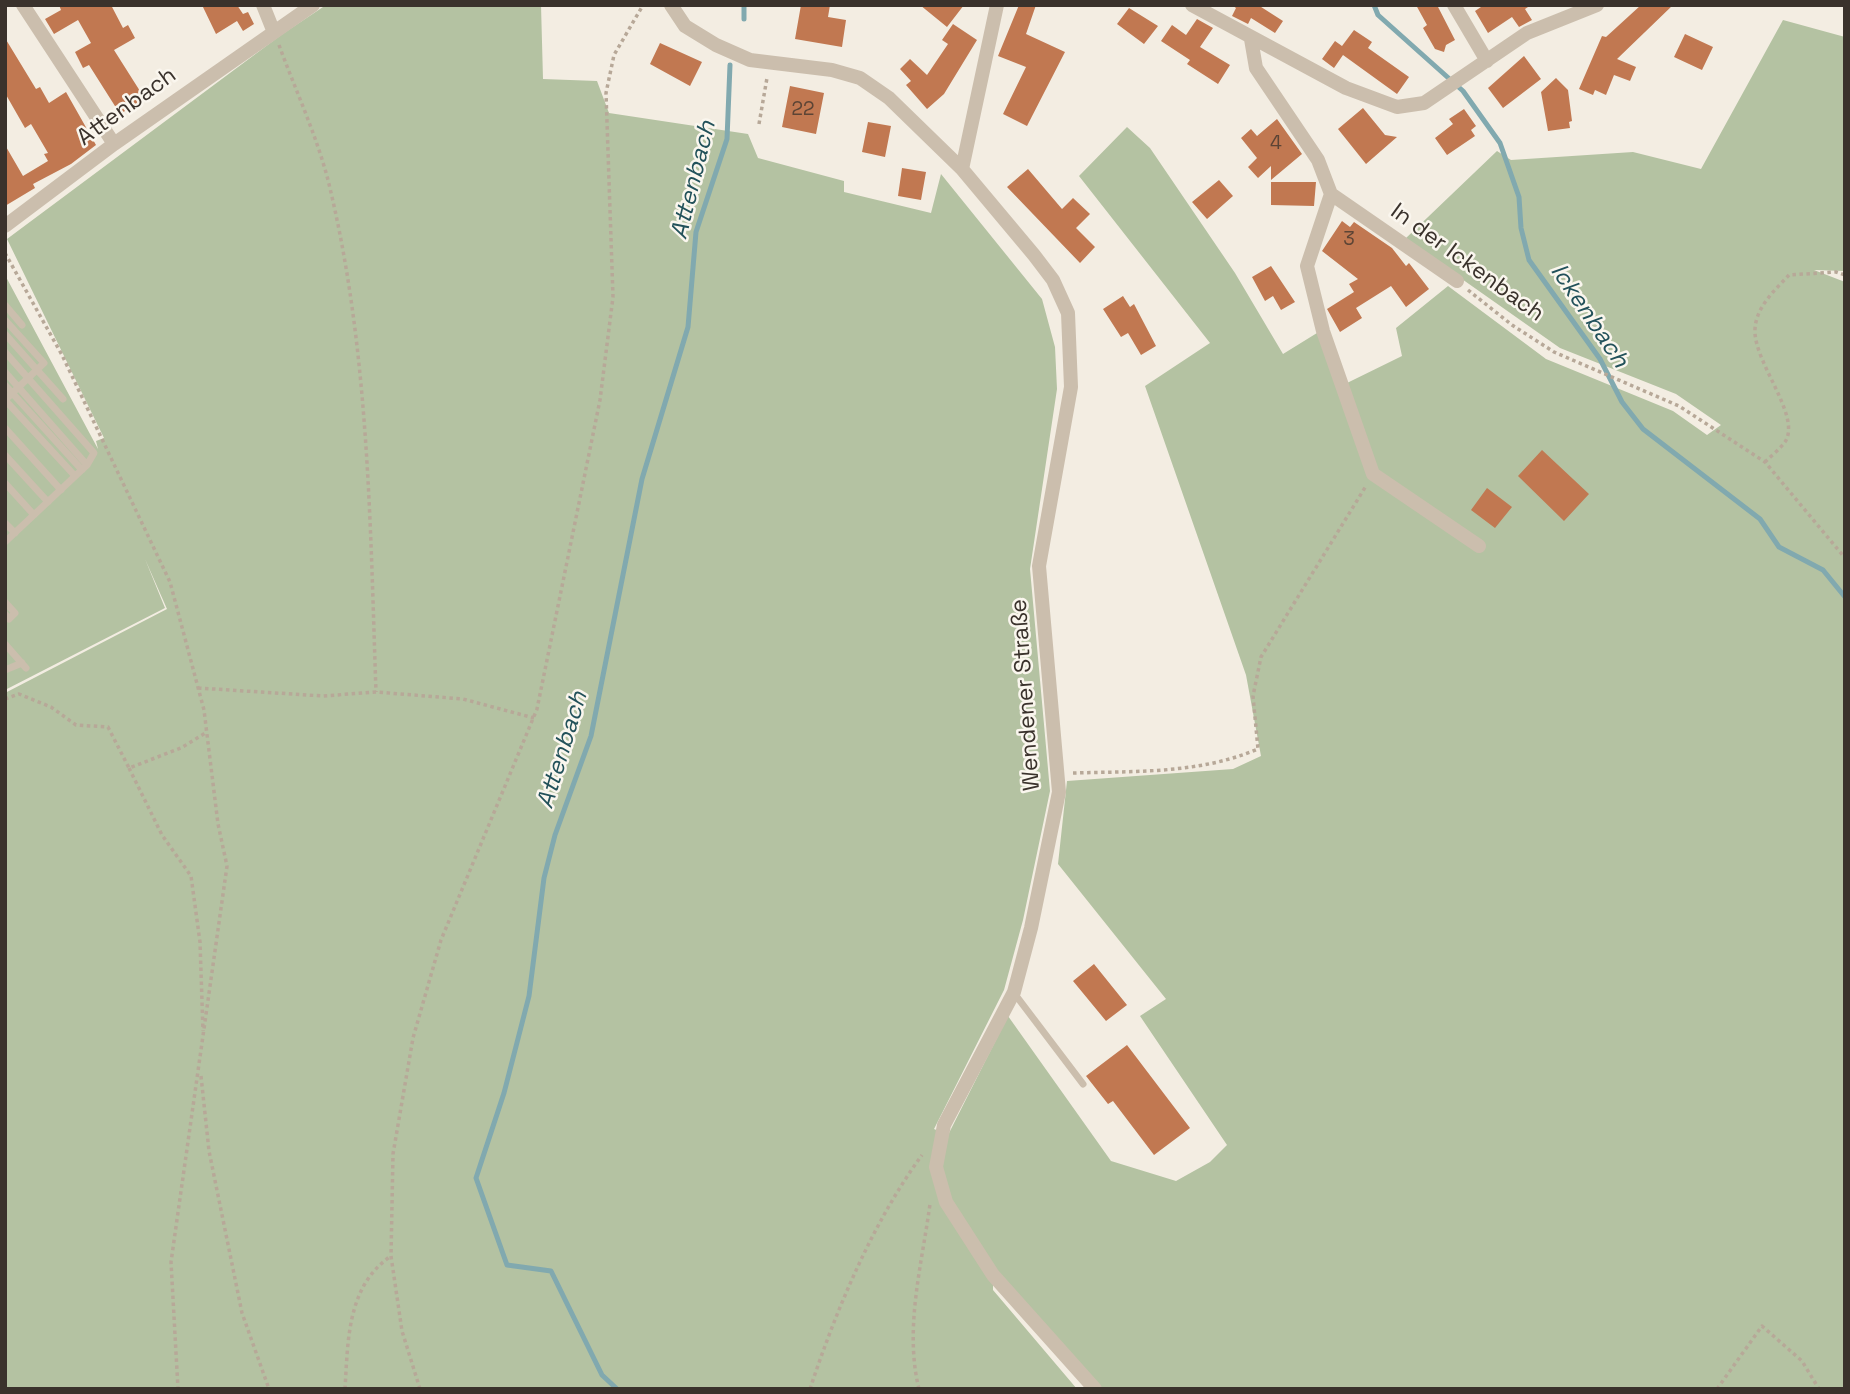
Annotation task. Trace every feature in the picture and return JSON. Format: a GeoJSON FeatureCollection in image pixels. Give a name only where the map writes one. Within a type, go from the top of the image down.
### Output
{"type":"FeatureCollection","features":[{"type":"Feature","properties":{"kind":"street"},"geometry":{"type":"LineString","coordinates":[[23,5],[114,144]]}},
{"type":"Feature","properties":{"kind":"street"},"geometry":{"type":"LineString","coordinates":[[263,5],[273,30]]}},
{"type":"Feature","properties":{"kind":"street","name":"Attenbach"},"geometry":{"type":"LineString","coordinates":[[5,226],[114,144],[273,30],[313,5]]}},
{"type":"Feature","properties":{"kind":"street"},"geometry":{"type":"LineString","coordinates":[[671,5],[685,26],[716,45],[750,60],[832,69],[860,78],[889,98],[962,169]]}},
{"type":"Feature","properties":{"kind":"street"},"geometry":{"type":"LineString","coordinates":[[962,169],[996,5]]}},
{"type":"Feature","properties":{"kind":"street"},"geometry":{"type":"LineString","coordinates":[[1192,5],[1251,39],[1364,97],[1398,107],[1424,103],[1527,33],[1597,5]]}},
{"type":"Feature","properties":{"kind":"street"},"geometry":{"type":"LineString","coordinates":[[1454,5],[1487,61]]}},
{"type":"Feature","properties":{"kind":"street"},"geometry":{"type":"LineString","coordinates":[[1251,39],[1256,68],[1318,160],[1331,194],[1307,266],[1323,331],[1373,474],[1479,546]]}},
{"type":"Feature","properties":{"kind":"street","name":"Wendener Straße"},"geometry":{"type":"LineString","coordinates":[[962,169],[1053,280],[1068,313],[1071,387],[1039,566],[1059,792],[1031,928],[1014,992],[944,1125],[936,1167],[946,1202],[993,1275],[1095,1389]]}},
{"type":"Feature","properties":{"kind":"street","name":"In der Ickenbach"},"geometry":{"type":"LineString","coordinates":[[1331,194],[1457,281]]}},
{"type":"Feature","properties":{"kind":"lane"},"geometry":{"type":"LineString","coordinates":[[5,305],[22,325]]}},
{"type":"Feature","properties":{"kind":"lane"},"geometry":{"type":"LineString","coordinates":[[5,320],[44,363],[5,400],[75,476]]}},
{"type":"Feature","properties":{"kind":"lane"},"geometry":{"type":"LineString","coordinates":[[5,334],[63,399]]}},
{"type":"Feature","properties":{"kind":"lane"},"geometry":{"type":"LineString","coordinates":[[5,352],[94,453],[85,467],[5,542]]}},
{"type":"Feature","properties":{"kind":"lane"},"geometry":{"type":"LineString","coordinates":[[5,372],[15,390],[85,467]]}},
{"type":"Feature","properties":{"kind":"lane"},"geometry":{"type":"LineString","coordinates":[[5,384],[15,390]]}},
{"type":"Feature","properties":{"kind":"lane"},"geometry":{"type":"LineString","coordinates":[[5,428],[61,490]]}},
{"type":"Feature","properties":{"kind":"lane"},"geometry":{"type":"LineString","coordinates":[[5,455],[48,502]]}},
{"type":"Feature","properties":{"kind":"lane"},"geometry":{"type":"LineString","coordinates":[[5,482],[34,515]]}},
{"type":"Feature","properties":{"kind":"lane"},"geometry":{"type":"LineString","coordinates":[[5,523],[15,533]]}},
{"type":"Feature","properties":{"kind":"lane"},"geometry":{"type":"LineString","coordinates":[[5,602],[15,614],[9,619],[5,614]]}},
{"type":"Feature","properties":{"kind":"lane"},"geometry":{"type":"LineString","coordinates":[[5,644],[24,665],[6,667]]}},
{"type":"Feature","properties":{"kind":"lane"},"geometry":{"type":"LineString","coordinates":[[1014,992],[1083,1084]]}},
{"type":"Feature","properties":{"kind":"path"},"geometry":{"type":"LineString","coordinates":[[420,1389],[402,1331],[391,1256],[393,1154],[413,1038],[441,940],[534,718],[598,413],[613,297],[606,93],[614,55],[643,5]]}},
{"type":"Feature","properties":{"kind":"path"},"geometry":{"type":"LineString","coordinates":[[273,30],[327,178],[348,281],[362,398],[376,692]]}},
{"type":"Feature","properties":{"kind":"path"},"geometry":{"type":"LineString","coordinates":[[759,124],[769,62]]}},
{"type":"Feature","properties":{"kind":"path"},"geometry":{"type":"LineString","coordinates":[[5,253],[62,355],[170,582],[207,732],[218,824],[227,866],[171,1262],[178,1389]]}},
{"type":"Feature","properties":{"kind":"path"},"geometry":{"type":"LineString","coordinates":[[1765,462],[1786,441],[1789,424],[1762,363],[1755,329],[1766,299],[1789,275],[1836,272],[1845,275]]}},
{"type":"Feature","properties":{"kind":"path","name":"In der Ickenbach"},"geometry":{"type":"LineString","coordinates":[[1457,281],[1512,325],[1554,352],[1679,406],[1765,462],[1845,558]]}},
{"type":"Feature","properties":{"kind":"path"},"geometry":{"type":"LineString","coordinates":[[1057,773],[1180,770],[1226,763],[1258,749],[1253,695],[1261,657],[1373,474]]}},
{"type":"Feature","properties":{"kind":"path"},"geometry":{"type":"LineString","coordinates":[[198,688],[323,696],[376,692],[463,699],[534,718]]}},
{"type":"Feature","properties":{"kind":"path"},"geometry":{"type":"LineString","coordinates":[[5,698],[19,694],[51,707],[76,725],[108,727],[162,835],[191,876],[200,942],[201,1026],[204,1033]]}},
{"type":"Feature","properties":{"kind":"path"},"geometry":{"type":"LineString","coordinates":[[129,768],[181,748],[207,732]]}},
{"type":"Feature","properties":{"kind":"path"},"geometry":{"type":"LineString","coordinates":[[200,1070],[209,1151],[242,1313],[269,1389]]}},
{"type":"Feature","properties":{"kind":"path"},"geometry":{"type":"LineString","coordinates":[[810,1389],[832,1321],[903,1182],[924,1154]]}},
{"type":"Feature","properties":{"kind":"path"},"geometry":{"type":"LineString","coordinates":[[919,1389],[914,1369],[914,1314],[932,1194]]}},
{"type":"Feature","properties":{"kind":"path"},"geometry":{"type":"LineString","coordinates":[[345,1389],[354,1304],[375,1267],[391,1256]]}},
{"type":"Feature","properties":{"kind":"path"},"geometry":{"type":"LineString","coordinates":[[1717,1389],[1762,1326],[1802,1361],[1819,1389]]}},
{"type":"Feature","properties":{"kind":"green space"},"geometry":{"type":"Polygon","coordinates":[[[326,5],[541,5],[543,79],[597,81],[609,113],[748,134],[758,158],[844,181],[844,192],[931,213],[941,174],[1042,299],[1055,347],[1057,389],[1030,569],[1050,791],[1023,920],[1004,990],[934,1129],[948,1135],[1008,1016],[1111,1161],[1176,1181],[1210,1162],[1227,1145],[1140,1016],[1166,999],[1058,864],[1067,781],[1233,769],[1261,756],[1246,675],[1145,386],[1210,343],[1079,176],[1127,127],[1150,148],[1235,273],[1283,354],[1317,333],[1347,383],[1402,356],[1396,328],[1448,286],[1546,359],[1673,411],[1707,435],[1721,425],[1676,394],[1560,348],[1405,239],[1497,151],[1511,160],[1633,152],[1701,169],[1783,20],[1845,37],[1845,271],[1814,270],[1845,282],[1845,1389],[1100,1389],[993,1271],[993,1290],[1077,1389],[5,1389],[5,693],[167,609],[145,559],[165,608],[5,690],[5,275],[98,449],[96,441],[104,438],[7,239],[281,35],[326,5]]]}},
{"type":"Feature","properties":{"kind":"building"},"geometry":{"type":"Polygon","coordinates":[[[59,5],[111,5],[123,28],[128,25],[135,38],[114,50],[145,99],[120,114],[89,65],[83,68],[75,52],[91,43],[78,20],[54,34],[45,19],[61,10],[59,5]]]}},
{"type":"Feature","properties":{"kind":"building"},"geometry":{"type":"Polygon","coordinates":[[[202,5],[237,5],[243,14],[248,12],[254,24],[243,31],[237,21],[216,34],[202,5]]]}},
{"type":"Feature","properties":{"kind":"building"},"geometry":{"type":"Polygon","coordinates":[[[801,5],[830,5],[828,17],[846,20],[842,47],[795,39],[801,5]]]}},
{"type":"Feature","properties":{"kind":"building"},"geometry":{"type":"Polygon","coordinates":[[[920,5],[964,5],[947,27],[920,5]]]}},
{"type":"Feature","properties":{"kind":"building"},"geometry":{"type":"Polygon","coordinates":[[[1019,5],[1036,5],[1026,34],[1065,52],[1027,126],[1003,114],[1026,67],[998,56],[1019,5]]]}},
{"type":"Feature","properties":{"kind":"building"},"geometry":{"type":"Polygon","coordinates":[[[1232,5],[1258,5],[1283,21],[1275,33],[1251,18],[1248,24],[1232,16],[1236,8],[1232,5]]]}},
{"type":"Feature","properties":{"kind":"building"},"geometry":{"type":"Polygon","coordinates":[[[1416,5],[1437,5],[1455,40],[1446,45],[1444,52],[1435,49],[1423,28],[1427,25],[1416,5]]]}},
{"type":"Feature","properties":{"kind":"building"},"geometry":{"type":"Polygon","coordinates":[[[1484,5],[1531,5],[1525,9],[1532,20],[1519,27],[1512,17],[1488,33],[1475,11],[1484,5]]]}},
{"type":"Feature","properties":{"kind":"building"},"geometry":{"type":"Polygon","coordinates":[[[1641,5],[1673,5],[1617,59],[1636,67],[1630,81],[1614,75],[1606,95],[1595,90],[1593,95],[1579,89],[1602,36],[1606,37],[1641,5]]]}},
{"type":"Feature","properties":{"kind":"building"},"geometry":{"type":"Polygon","coordinates":[[[1129,8],[1158,26],[1144,44],[1117,24],[1129,8]]]}},
{"type":"Feature","properties":{"kind":"building"},"geometry":{"type":"Polygon","coordinates":[[[1197,19],[1213,28],[1200,47],[1230,65],[1218,84],[1187,64],[1190,60],[1161,41],[1172,25],[1186,35],[1197,19]]]}},
{"type":"Feature","properties":{"kind":"building"},"geometry":{"type":"Polygon","coordinates":[[[953,24],[977,40],[944,94],[927,109],[906,85],[911,81],[900,69],[910,59],[927,75],[948,44],[942,40],[953,24]]]}},
{"type":"Feature","properties":{"kind":"building"},"geometry":{"type":"Polygon","coordinates":[[[1354,30],[1372,42],[1368,48],[1409,77],[1397,94],[1343,55],[1334,68],[1322,59],[1335,41],[1342,46],[1354,30]]]}},
{"type":"Feature","properties":{"kind":"building"},"geometry":{"type":"Polygon","coordinates":[[[1685,34],[1713,47],[1702,70],[1674,57],[1685,34]]]}},
{"type":"Feature","properties":{"kind":"building"},"geometry":{"type":"Polygon","coordinates":[[[5,38],[36,89],[40,87],[49,103],[66,92],[96,145],[71,164],[33,184],[35,188],[5,206],[5,145],[23,176],[48,161],[44,154],[48,153],[31,124],[25,128],[5,93],[5,38]]]}},
{"type":"Feature","properties":{"kind":"building"},"geometry":{"type":"Polygon","coordinates":[[[660,43],[702,62],[690,86],[650,64],[660,43]]]}},
{"type":"Feature","properties":{"kind":"building"},"geometry":{"type":"Polygon","coordinates":[[[1524,56],[1541,79],[1503,108],[1488,88],[1524,56]]]}},
{"type":"Feature","properties":{"kind":"building"},"geometry":{"type":"Polygon","coordinates":[[[1556,78],[1568,90],[1572,121],[1569,122],[1570,128],[1548,131],[1541,92],[1556,78]]]}},
{"type":"Feature","properties":{"kind":"building"},"geometry":{"type":"Polygon","coordinates":[[[790,86],[824,93],[816,134],[782,127],[790,86]]]}},
{"type":"Feature","properties":{"kind":"building"},"geometry":{"type":"Polygon","coordinates":[[[1363,108],[1385,135],[1397,137],[1366,164],[1338,129],[1363,108]]]}},
{"type":"Feature","properties":{"kind":"building"},"geometry":{"type":"Polygon","coordinates":[[[1464,109],[1476,126],[1471,130],[1475,136],[1447,155],[1435,138],[1453,124],[1449,119],[1464,109]]]}},
{"type":"Feature","properties":{"kind":"building"},"geometry":{"type":"Polygon","coordinates":[[[1277,119],[1302,154],[1271,180],[1271,166],[1258,178],[1248,167],[1257,158],[1241,138],[1251,129],[1257,136],[1277,119]]]}},
{"type":"Feature","properties":{"kind":"building"},"geometry":{"type":"Polygon","coordinates":[[[868,122],[891,126],[885,157],[862,152],[868,122]]]}},
{"type":"Feature","properties":{"kind":"building"},"geometry":{"type":"Polygon","coordinates":[[[902,168],[926,172],[921,200],[898,196],[902,168]]]}},
{"type":"Feature","properties":{"kind":"building"},"geometry":{"type":"Polygon","coordinates":[[[1028,169],[1062,209],[1073,198],[1090,214],[1076,228],[1095,247],[1080,263],[1007,187],[1028,169]]]}},
{"type":"Feature","properties":{"kind":"building"},"geometry":{"type":"Polygon","coordinates":[[[1219,180],[1233,196],[1207,219],[1192,202],[1219,180]]]}},
{"type":"Feature","properties":{"kind":"building"},"geometry":{"type":"Polygon","coordinates":[[[1271,182],[1316,182],[1314,206],[1271,205],[1271,182]]]}},
{"type":"Feature","properties":{"kind":"building"},"geometry":{"type":"Polygon","coordinates":[[[1342,221],[1350,227],[1354,222],[1392,248],[1406,266],[1409,263],[1429,289],[1406,307],[1391,286],[1356,308],[1362,318],[1340,332],[1327,309],[1354,292],[1349,284],[1358,279],[1322,251],[1342,221]]]}},
{"type":"Feature","properties":{"kind":"building"},"geometry":{"type":"Polygon","coordinates":[[[1271,266],[1295,302],[1281,310],[1273,296],[1265,301],[1252,277],[1271,266]]]}},
{"type":"Feature","properties":{"kind":"building"},"geometry":{"type":"Polygon","coordinates":[[[1123,296],[1130,307],[1134,304],[1156,346],[1141,355],[1128,333],[1121,337],[1103,309],[1123,296]]]}},
{"type":"Feature","properties":{"kind":"building"},"geometry":{"type":"Polygon","coordinates":[[[1542,450],[1589,494],[1564,521],[1518,476],[1542,450]]]}},
{"type":"Feature","properties":{"kind":"building"},"geometry":{"type":"Polygon","coordinates":[[[1487,488],[1512,507],[1495,528],[1471,510],[1487,488]]]}},
{"type":"Feature","properties":{"kind":"building"},"geometry":{"type":"Polygon","coordinates":[[[1094,964],[1127,1005],[1106,1021],[1073,981],[1094,964]]]}},
{"type":"Feature","properties":{"kind":"building"},"geometry":{"type":"Polygon","coordinates":[[[1127,1045],[1190,1128],[1154,1155],[1113,1101],[1108,1104],[1086,1076],[1127,1045]]]}},
{"type":"Feature","properties":{"kind":"waterway","name":"Attenbach"},"geometry":{"type":"LineString","coordinates":[[744,5],[744,19]]}},
{"type":"Feature","properties":{"kind":"waterway","name":"Ickenbach"},"geometry":{"type":"LineString","coordinates":[[1374,5],[1378,15],[1463,91],[1500,143],[1519,197],[1521,228],[1529,260],[1600,359],[1622,402],[1643,429],[1760,519],[1779,547],[1823,570],[1845,597]]}},
{"type":"Feature","properties":{"kind":"waterway","name":"Attenbach"},"geometry":{"type":"LineString","coordinates":[[617,1389],[602,1375],[551,1271],[507,1265],[476,1178],[504,1093],[529,996],[544,878],[555,835],[591,736],[642,479],[688,327],[696,232],[727,139],[730,65]]}}]}
